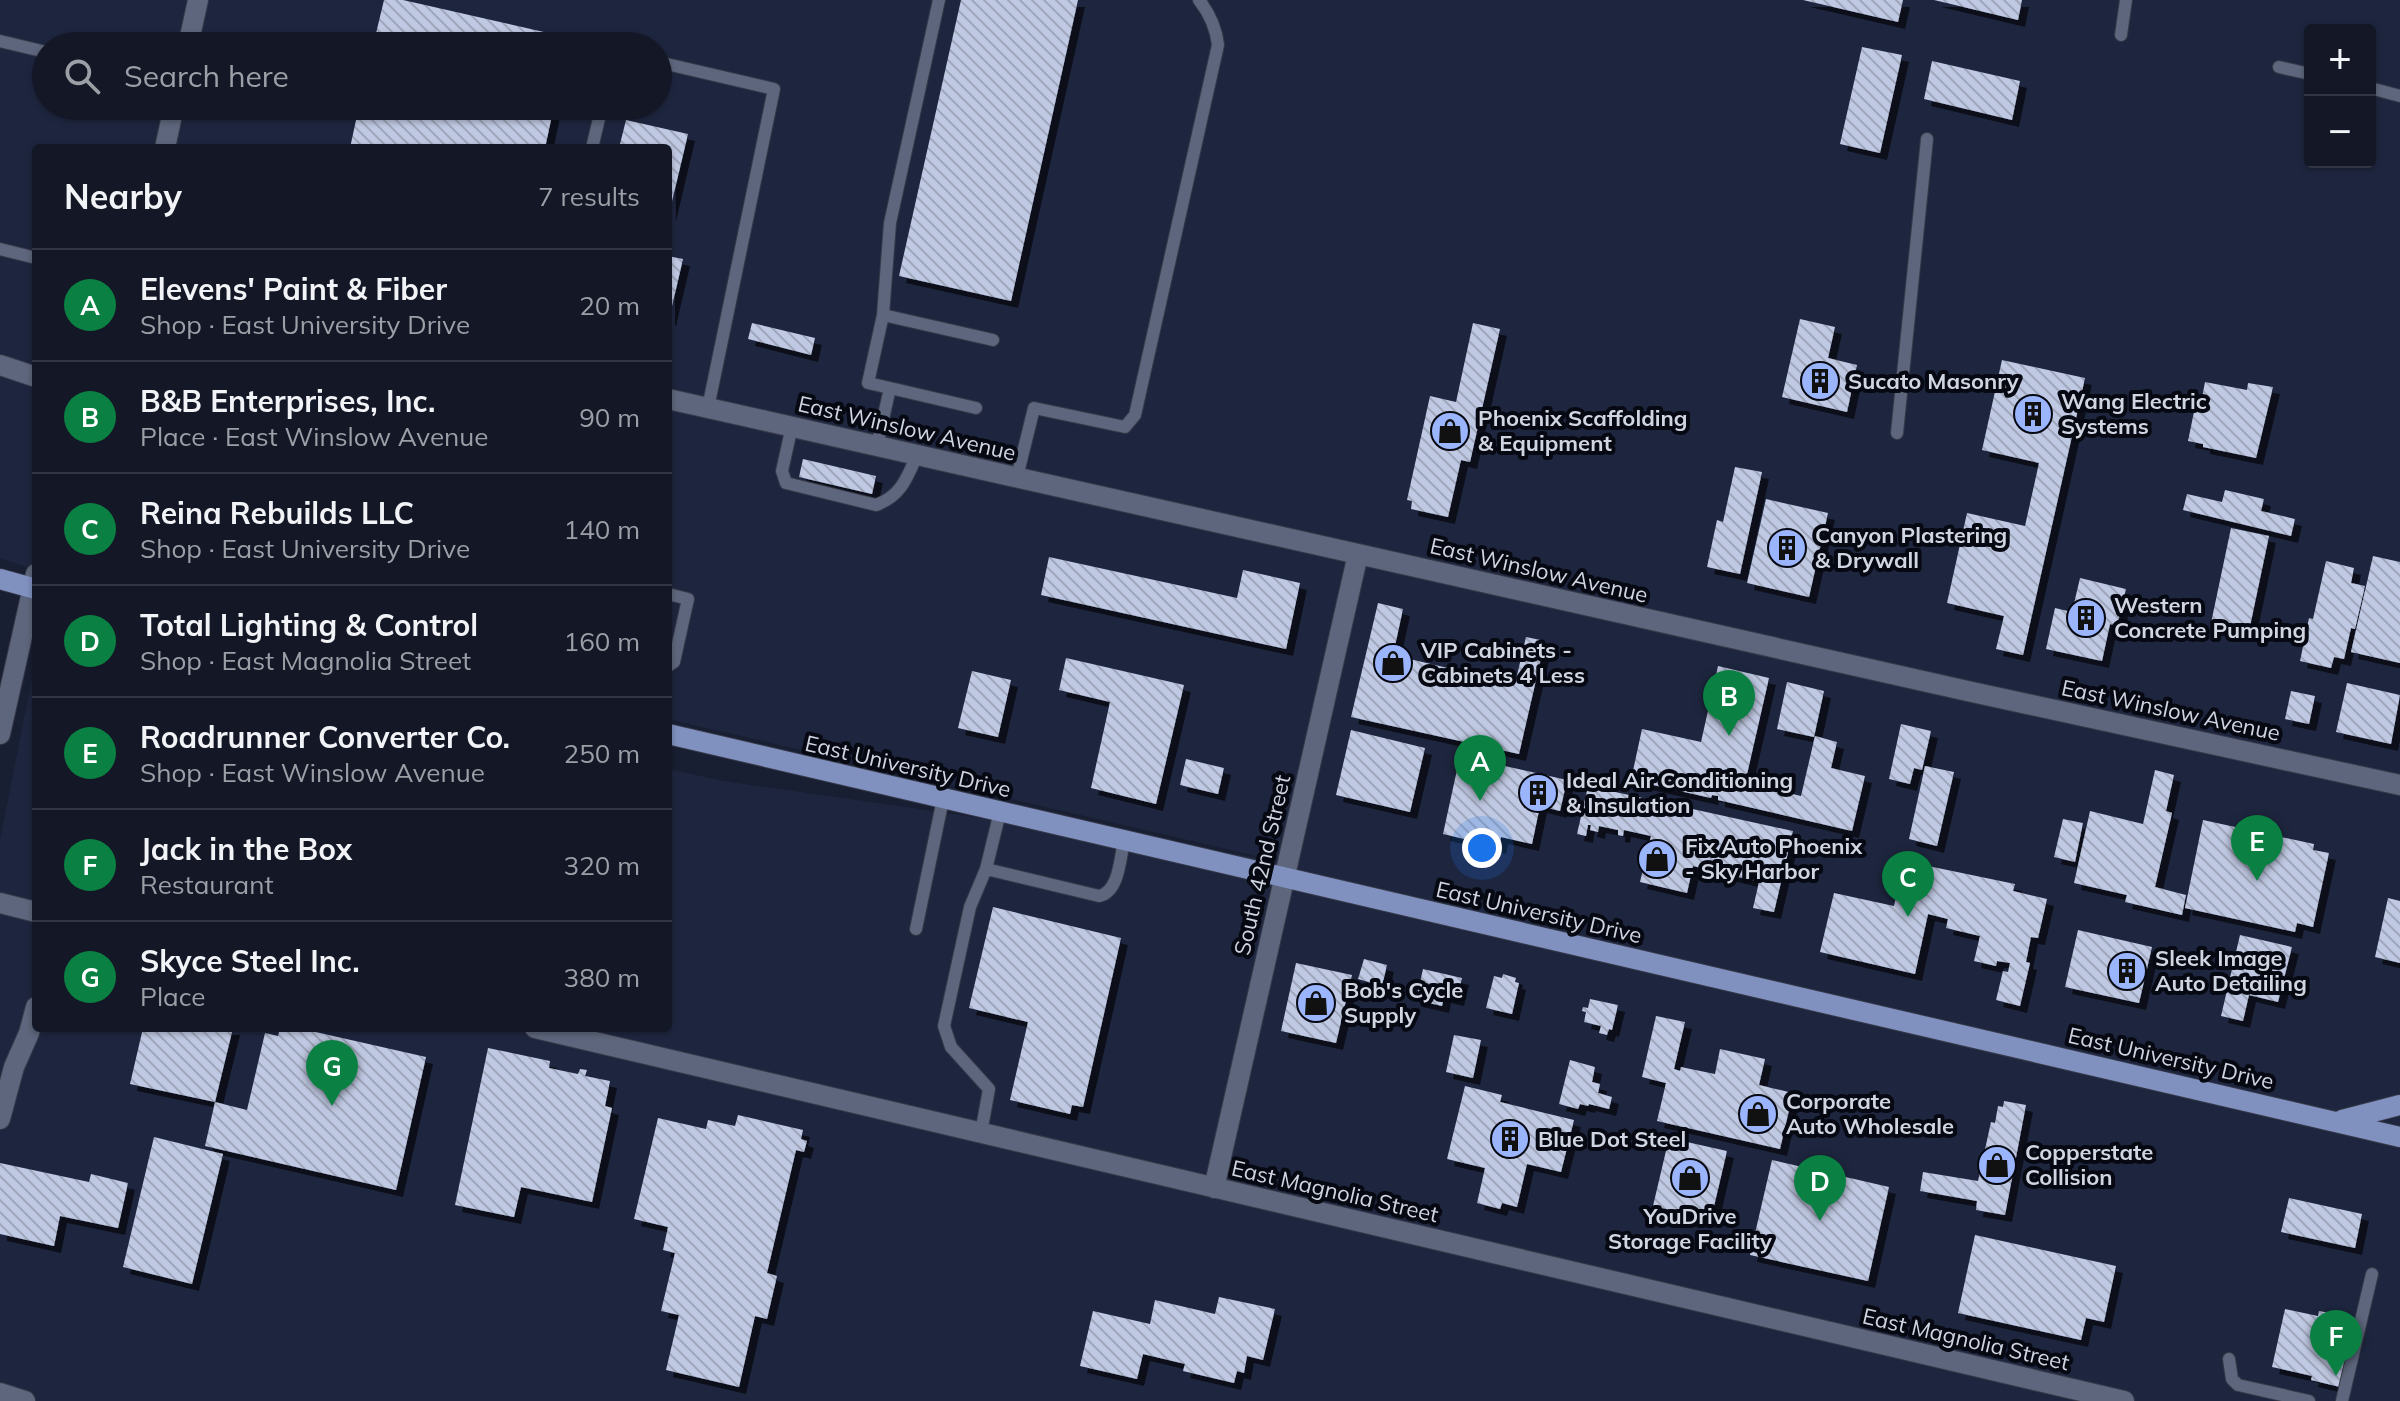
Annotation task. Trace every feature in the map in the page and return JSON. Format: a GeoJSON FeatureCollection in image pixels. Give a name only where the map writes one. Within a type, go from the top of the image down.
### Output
{"type":"FeatureCollection","features":[{"type":"Feature","properties":{"kind":"main road"},"geometry":{"type":"LineString","coordinates":[[0,579],[32,584]]}},
{"type":"Feature","properties":{"kind":"main road","name":"East University Drive"},"geometry":{"type":"LineString","coordinates":[[672,735],[2400,1137]]}},
{"type":"Feature","properties":{"kind":"main road"},"geometry":{"type":"LineString","coordinates":[[2334,1122],[2400,1105]]}},
{"type":"Feature","properties":{"kind":"street"},"geometry":{"type":"LineString","coordinates":[[191,32],[198,0]]}},
{"type":"Feature","properties":{"kind":"street"},"geometry":{"type":"LineString","coordinates":[[166,144],[171,120]]}},
{"type":"Feature","properties":{"kind":"street"},"geometry":{"type":"LineString","coordinates":[[0,365],[32,376]]}},
{"type":"Feature","properties":{"kind":"street","name":"East Winslow Avenue"},"geometry":{"type":"LineString","coordinates":[[672,400],[2400,785]]}},
{"type":"Feature","properties":{"kind":"street","name":"South 42nd Street"},"geometry":{"type":"LineString","coordinates":[[1214,1188],[1358,554]]}},
{"type":"Feature","properties":{"kind":"street"},"geometry":{"type":"LineString","coordinates":[[0,734],[32,597]]}},
{"type":"Feature","properties":{"kind":"street"},"geometry":{"type":"LineString","coordinates":[[0,903],[32,911]]}},
{"type":"Feature","properties":{"kind":"street"},"geometry":{"type":"LineString","coordinates":[[0,1119],[14,1067],[32,1022]]}},
{"type":"Feature","properties":{"kind":"street","name":"East Magnolia Street"},"geometry":{"type":"LineString","coordinates":[[552,1032],[2124,1401]]}},
{"type":"Feature","properties":{"kind":"street"},"geometry":{"type":"LineString","coordinates":[[0,1393],[25,1401]]}},
{"type":"Feature","properties":{"kind":"lane"},"geometry":{"type":"LineString","coordinates":[[939,0],[890,223],[883,315],[868,383],[976,408]]}},
{"type":"Feature","properties":{"kind":"lane"},"geometry":{"type":"LineString","coordinates":[[1017,477],[1034,408],[1125,427],[1135,415],[1218,45],[1208,11],[1199,0]]}},
{"type":"Feature","properties":{"kind":"lane"},"geometry":{"type":"LineString","coordinates":[[2121,35],[2126,0]]}},
{"type":"Feature","properties":{"kind":"lane"},"geometry":{"type":"LineString","coordinates":[[0,41],[32,49]]}},
{"type":"Feature","properties":{"kind":"lane"},"geometry":{"type":"LineString","coordinates":[[672,65],[774,89],[708,408]]}},
{"type":"Feature","properties":{"kind":"lane"},"geometry":{"type":"LineString","coordinates":[[2279,67],[2304,73]]}},
{"type":"Feature","properties":{"kind":"lane"},"geometry":{"type":"LineString","coordinates":[[2376,90],[2400,96]]}},
{"type":"Feature","properties":{"kind":"lane"},"geometry":{"type":"LineString","coordinates":[[593,144],[599,120]]}},
{"type":"Feature","properties":{"kind":"lane"},"geometry":{"type":"LineString","coordinates":[[1897,433],[1927,139]]}},
{"type":"Feature","properties":{"kind":"lane"},"geometry":{"type":"LineString","coordinates":[[0,249],[32,257]]}},
{"type":"Feature","properties":{"kind":"lane"},"geometry":{"type":"LineString","coordinates":[[883,315],[993,340]]}},
{"type":"Feature","properties":{"kind":"lane"},"geometry":{"type":"LineString","coordinates":[[877,446],[890,388]]}},
{"type":"Feature","properties":{"kind":"lane"},"geometry":{"type":"LineString","coordinates":[[792,426],[782,471],[786,483],[801,489],[876,505],[887,501],[901,489],[917,455]]}},
{"type":"Feature","properties":{"kind":"lane"},"geometry":{"type":"LineString","coordinates":[[672,595],[688,599],[672,663]]}},
{"type":"Feature","properties":{"kind":"lane"},"geometry":{"type":"LineString","coordinates":[[916,929],[943,799]]}},
{"type":"Feature","properties":{"kind":"lane"},"geometry":{"type":"LineString","coordinates":[[981,1133],[989,1089],[951,1047],[944,1026],[970,907],[986,869],[1000,812]]}},
{"type":"Feature","properties":{"kind":"lane"},"geometry":{"type":"LineString","coordinates":[[986,869],[1105,895],[1113,887],[1124,841]]}},
{"type":"Feature","properties":{"kind":"lane"},"geometry":{"type":"LineString","coordinates":[[2342,1401],[2372,1274]]}},
{"type":"Feature","properties":{"kind":"lane"},"geometry":{"type":"LineString","coordinates":[[2229,1359],[2232,1379],[2238,1385],[2309,1401]]}},
{"type":"Feature","properties":{"kind":"shaded area"},"geometry":{"type":"Polygon","coordinates":[[[0,0],[2400,0],[2400,1401],[0,1401],[0,840],[32,679],[32,1032],[672,1032],[672,770],[723,781],[1274,860],[672,720],[672,144],[32,144],[32,569],[0,558],[0,0]]]}},
{"type":"Feature","properties":{"kind":"building"},"geometry":{"type":"Polygon","coordinates":[[[384,0],[403,0],[544,32],[376,32],[384,0]]]}},
{"type":"Feature","properties":{"kind":"building"},"geometry":{"type":"Polygon","coordinates":[[[961,0],[1078,0],[1011,301],[899,276],[961,0]]]}},
{"type":"Feature","properties":{"kind":"building"},"geometry":{"type":"Polygon","coordinates":[[[1803,0],[1903,0],[1898,22],[1803,0]]]}},
{"type":"Feature","properties":{"kind":"building"},"geometry":{"type":"Polygon","coordinates":[[[1934,0],[2022,0],[2018,20],[1934,0]]]}},
{"type":"Feature","properties":{"kind":"building"},"geometry":{"type":"Polygon","coordinates":[[[1862,47],[1902,55],[1880,153],[1840,144],[1862,47]]]}},
{"type":"Feature","properties":{"kind":"building"},"geometry":{"type":"Polygon","coordinates":[[[1932,61],[2020,81],[2012,120],[1924,99],[1932,61]]]}},
{"type":"Feature","properties":{"kind":"building"},"geometry":{"type":"Polygon","coordinates":[[[356,120],[551,120],[546,144],[351,144],[356,120]]]}},
{"type":"Feature","properties":{"kind":"building"},"geometry":{"type":"Polygon","coordinates":[[[626,120],[688,134],[672,201],[672,144],[620,144],[626,120]]]}},
{"type":"Feature","properties":{"kind":"building"},"geometry":{"type":"Polygon","coordinates":[[[672,257],[683,259],[672,306],[672,257]]]}},
{"type":"Feature","properties":{"kind":"building","name":"Sucato Masonry"},"geometry":{"type":"Polygon","coordinates":[[[1800,319],[1835,327],[1828,358],[1857,365],[1847,412],[1782,397],[1800,319]]]}},
{"type":"Feature","properties":{"kind":"building"},"geometry":{"type":"Polygon","coordinates":[[[752,323],[815,338],[811,355],[748,339],[752,323]]]}},
{"type":"Feature","properties":{"kind":"building","name":"Phoenix Scaffolding & Equipment"},"geometry":{"type":"Polygon","coordinates":[[[1473,323],[1500,329],[1470,462],[1461,460],[1448,517],[1411,509],[1412,501],[1407,500],[1430,396],[1456,402],[1473,323]]]}},
{"type":"Feature","properties":{"kind":"building"},"geometry":{"type":"Polygon","coordinates":[[[2002,360],[2085,378],[2023,655],[1996,649],[2004,616],[1947,603],[1967,513],[2025,526],[2039,463],[1982,450],[2002,360]]]}},
{"type":"Feature","properties":{"kind":"building"},"geometry":{"type":"Polygon","coordinates":[[[2205,382],[2247,390],[2248,383],[2273,387],[2256,458],[2188,441],[2195,407],[2200,408],[2205,382]]]}},
{"type":"Feature","properties":{"kind":"building"},"geometry":{"type":"Polygon","coordinates":[[[803,459],[876,476],[872,494],[799,477],[803,459]]]}},
{"type":"Feature","properties":{"kind":"building"},"geometry":{"type":"Polygon","coordinates":[[[1735,467],[1762,472],[1740,574],[1707,567],[1717,520],[1723,522],[1735,467]]]}},
{"type":"Feature","properties":{"kind":"building"},"geometry":{"type":"Polygon","coordinates":[[[2225,490],[2264,499],[2261,511],[2295,519],[2291,536],[2183,510],[2187,494],[2222,502],[2225,490]]]}},
{"type":"Feature","properties":{"kind":"building","name":"Canyon Plastering & Drywall"},"geometry":{"type":"Polygon","coordinates":[[[1766,499],[1828,513],[1809,597],[1747,583],[1766,499]]]}},
{"type":"Feature","properties":{"kind":"building"},"geometry":{"type":"Polygon","coordinates":[[[2231,528],[2269,536],[2249,631],[2211,623],[2231,528]]]}},
{"type":"Feature","properties":{"kind":"building"},"geometry":{"type":"Polygon","coordinates":[[[2373,556],[2400,562],[2400,663],[2351,652],[2373,556]]]}},
{"type":"Feature","properties":{"kind":"building"},"geometry":{"type":"Polygon","coordinates":[[[1049,557],[1237,598],[1243,570],[1300,583],[1286,649],[1041,595],[1049,557]]]}},
{"type":"Feature","properties":{"kind":"building"},"geometry":{"type":"Polygon","coordinates":[[[2326,561],[2354,568],[2351,583],[2365,586],[2344,659],[2334,657],[2331,668],[2300,661],[2326,561]]]}},
{"type":"Feature","properties":{"kind":"building","name":"Western Concrete Pumping"},"geometry":{"type":"Polygon","coordinates":[[[2080,578],[2126,589],[2117,626],[2110,624],[2102,661],[2046,649],[2055,608],[2072,612],[2080,578]]]}},
{"type":"Feature","properties":{"kind":"building"},"geometry":{"type":"Polygon","coordinates":[[[1378,603],[1403,609],[1393,655],[1515,684],[1526,637],[1545,641],[1519,754],[1351,717],[1378,603]]]}},
{"type":"Feature","properties":{"kind":"building"},"geometry":{"type":"Polygon","coordinates":[[[1066,658],[1184,685],[1156,804],[1091,788],[1110,702],[1059,690],[1066,658]]]}},
{"type":"Feature","properties":{"kind":"building"},"geometry":{"type":"Polygon","coordinates":[[[1718,666],[1769,678],[1745,783],[1801,796],[1815,736],[1837,742],[1831,768],[1865,776],[1852,831],[1718,800],[1718,796],[1712,795],[1711,798],[1631,780],[1642,729],[1701,742],[1718,666]]]}},
{"type":"Feature","properties":{"kind":"building"},"geometry":{"type":"Polygon","coordinates":[[[972,671],[1011,680],[998,737],[958,728],[972,671]]]}},
{"type":"Feature","properties":{"kind":"building"},"geometry":{"type":"Polygon","coordinates":[[[1787,682],[1824,691],[1814,737],[1777,729],[1787,682]]]}},
{"type":"Feature","properties":{"kind":"building"},"geometry":{"type":"Polygon","coordinates":[[[2347,683],[2400,695],[2391,744],[2336,732],[2347,683]]]}},
{"type":"Feature","properties":{"kind":"building"},"geometry":{"type":"Polygon","coordinates":[[[2291,691],[2315,696],[2309,724],[2285,719],[2291,691]]]}},
{"type":"Feature","properties":{"kind":"building"},"geometry":{"type":"Polygon","coordinates":[[[1901,724],[1931,731],[1922,770],[1914,768],[1910,784],[1889,779],[1901,724]]]}},
{"type":"Feature","properties":{"kind":"building"},"geometry":{"type":"Polygon","coordinates":[[[1351,730],[1425,748],[1410,812],[1336,795],[1351,730]]]}},
{"type":"Feature","properties":{"kind":"building"},"geometry":{"type":"Polygon","coordinates":[[[1460,756],[1567,780],[1560,811],[1540,806],[1532,844],[1501,837],[1499,847],[1443,834],[1460,756]]]}},
{"type":"Feature","properties":{"kind":"building"},"geometry":{"type":"Polygon","coordinates":[[[1186,759],[1224,768],[1218,794],[1180,785],[1186,759]]]}},
{"type":"Feature","properties":{"kind":"building"},"geometry":{"type":"Polygon","coordinates":[[[1925,766],[1954,772],[1937,846],[1909,839],[1925,766]]]}},
{"type":"Feature","properties":{"kind":"building"},"geometry":{"type":"Polygon","coordinates":[[[2155,770],[2174,775],[2166,811],[2172,813],[2155,887],[2186,895],[2182,915],[2125,902],[2127,895],[2074,883],[2090,811],[2143,824],[2155,770]]]}},
{"type":"Feature","properties":{"kind":"building"},"geometry":{"type":"Polygon","coordinates":[[[1588,786],[1793,831],[1774,912],[1753,908],[1759,882],[1693,866],[1687,893],[1640,882],[1651,836],[1624,830],[1623,836],[1618,835],[1618,830],[1599,826],[1598,832],[1590,830],[1591,825],[1588,825],[1586,836],[1577,834],[1588,786]]]}},
{"type":"Feature","properties":{"kind":"building"},"geometry":{"type":"Polygon","coordinates":[[[2063,819],[2083,823],[2075,862],[2054,857],[2063,819]]]}},
{"type":"Feature","properties":{"kind":"building"},"geometry":{"type":"Polygon","coordinates":[[[2203,820],[2314,844],[2313,850],[2329,853],[2313,927],[2297,923],[2295,932],[2185,908],[2203,820]]]}},
{"type":"Feature","properties":{"kind":"building"},"geometry":{"type":"Polygon","coordinates":[[[1904,861],[2015,884],[2013,891],[2047,899],[2038,938],[2031,937],[2026,962],[2030,963],[2020,1006],[1996,1000],[2003,971],[2008,972],[2010,963],[1997,961],[1996,966],[1974,961],[1980,936],[1946,928],[1948,919],[1928,914],[1915,974],[1820,952],[1834,893],[1894,906],[1904,861]]]}},
{"type":"Feature","properties":{"kind":"building"},"geometry":{"type":"Polygon","coordinates":[[[2388,898],[2400,901],[2400,963],[2375,957],[2388,898]]]}},
{"type":"Feature","properties":{"kind":"building"},"geometry":{"type":"Polygon","coordinates":[[[993,907],[1121,938],[1083,1107],[1072,1105],[1070,1114],[1010,1100],[1028,1022],[969,1008],[993,907]]]}},
{"type":"Feature","properties":{"kind":"building"},"geometry":{"type":"Polygon","coordinates":[[[2078,930],[2152,947],[2139,1003],[2065,987],[2078,930]]]}},
{"type":"Feature","properties":{"kind":"building"},"geometry":{"type":"Polygon","coordinates":[[[2240,935],[2292,947],[2278,1002],[2249,995],[2243,1021],[2221,1016],[2240,935]]]}},
{"type":"Feature","properties":{"kind":"building"},"geometry":{"type":"Polygon","coordinates":[[[1364,959],[1387,965],[1382,986],[1358,979],[1364,959]]]}},
{"type":"Feature","properties":{"kind":"building","name":"Bob's Cycle Supply"},"geometry":{"type":"Polygon","coordinates":[[[1296,963],[1352,975],[1336,1043],[1281,1031],[1296,963]]]}},
{"type":"Feature","properties":{"kind":"building"},"geometry":{"type":"Polygon","coordinates":[[[1423,969],[1462,978],[1457,999],[1444,996],[1442,1006],[1416,1000],[1423,969]]]}},
{"type":"Feature","properties":{"kind":"building"},"geometry":{"type":"Polygon","coordinates":[[[1503,974],[1516,978],[1515,982],[1519,983],[1512,1014],[1486,1008],[1494,976],[1502,978],[1503,974]]]}},
{"type":"Feature","properties":{"kind":"building"},"geometry":{"type":"Polygon","coordinates":[[[1590,999],[1618,1005],[1612,1030],[1609,1029],[1607,1035],[1599,1033],[1601,1026],[1584,1022],[1586,1012],[1582,1011],[1583,1007],[1588,1008],[1590,999]]]}},
{"type":"Feature","properties":{"kind":"building"},"geometry":{"type":"Polygon","coordinates":[[[1656,1016],[1685,1022],[1674,1069],[1680,1071],[1681,1067],[1715,1074],[1720,1049],[1765,1059],[1759,1085],[1793,1093],[1780,1149],[1657,1121],[1666,1083],[1642,1077],[1656,1016]]]}},
{"type":"Feature","properties":{"kind":"building"},"geometry":{"type":"Polygon","coordinates":[[[142,1032],[232,1032],[215,1102],[130,1084],[142,1032]]]}},
{"type":"Feature","properties":{"kind":"building"},"geometry":{"type":"Polygon","coordinates":[[[279,1032],[316,1032],[426,1057],[396,1190],[205,1146],[215,1102],[247,1110],[265,1033],[278,1036],[279,1032]]]}},
{"type":"Feature","properties":{"kind":"building"},"geometry":{"type":"Polygon","coordinates":[[[1454,1035],[1481,1040],[1473,1078],[1446,1072],[1454,1035]]]}},
{"type":"Feature","properties":{"kind":"building"},"geometry":{"type":"Polygon","coordinates":[[[488,1048],[550,1061],[549,1068],[578,1074],[580,1069],[587,1070],[585,1076],[610,1081],[605,1106],[612,1108],[592,1202],[521,1187],[514,1217],[455,1205],[488,1048]]]}},
{"type":"Feature","properties":{"kind":"building"},"geometry":{"type":"Polygon","coordinates":[[[1570,1060],[1595,1067],[1592,1082],[1600,1084],[1598,1093],[1612,1097],[1609,1109],[1580,1104],[1578,1109],[1559,1104],[1570,1060]]]}},
{"type":"Feature","properties":{"kind":"building","name":"Blue Dot Steel"},"geometry":{"type":"Polygon","coordinates":[[[1465,1086],[1502,1095],[1500,1102],[1574,1120],[1561,1172],[1527,1164],[1517,1207],[1502,1203],[1500,1209],[1477,1203],[1485,1168],[1447,1159],[1465,1086]]]}},
{"type":"Feature","properties":{"kind":"building","name":"Copperstate Collision"},"geometry":{"type":"Polygon","coordinates":[[[2004,1101],[2026,1105],[2005,1215],[1976,1210],[1977,1201],[1920,1191],[1923,1172],[1978,1181],[1991,1122],[1995,1123],[1998,1106],[2003,1107],[2004,1101]]]}},
{"type":"Feature","properties":{"kind":"building"},"geometry":{"type":"Polygon","coordinates":[[[738,1115],[803,1130],[801,1139],[807,1141],[804,1152],[796,1150],[767,1273],[777,1276],[767,1319],[755,1316],[739,1387],[666,1370],[679,1315],[661,1311],[675,1253],[663,1250],[668,1227],[634,1219],[658,1118],[706,1129],[708,1120],[735,1126],[738,1115]]]}},
{"type":"Feature","properties":{"kind":"building"},"geometry":{"type":"Polygon","coordinates":[[[154,1137],[223,1154],[192,1284],[123,1267],[154,1137]]]}},
{"type":"Feature","properties":{"kind":"building","name":"YouDrive Storage Facility"},"geometry":{"type":"Polygon","coordinates":[[[1669,1138],[1727,1151],[1711,1219],[1653,1206],[1669,1138]]]}},
{"type":"Feature","properties":{"kind":"building"},"geometry":{"type":"Polygon","coordinates":[[[1772,1160],[1889,1187],[1868,1281],[1750,1255],[1772,1160]]]}},
{"type":"Feature","properties":{"kind":"building"},"geometry":{"type":"Polygon","coordinates":[[[0,1163],[89,1182],[91,1174],[128,1183],[118,1228],[60,1216],[54,1246],[0,1234],[0,1163]]]}},
{"type":"Feature","properties":{"kind":"building"},"geometry":{"type":"Polygon","coordinates":[[[2289,1198],[2362,1214],[2355,1248],[2281,1232],[2289,1198]]]}},
{"type":"Feature","properties":{"kind":"building"},"geometry":{"type":"Polygon","coordinates":[[[1975,1235],[2116,1266],[2104,1322],[2086,1318],[2081,1340],[1958,1313],[1975,1235]]]}},
{"type":"Feature","properties":{"kind":"building"},"geometry":{"type":"Polygon","coordinates":[[[1219,1297],[1275,1309],[1263,1360],[1247,1356],[1244,1373],[1237,1371],[1234,1383],[1183,1371],[1185,1364],[1143,1354],[1137,1379],[1080,1366],[1093,1311],[1150,1324],[1155,1300],[1215,1314],[1219,1297]]]}},
{"type":"Feature","properties":{"kind":"building"},"geometry":{"type":"Polygon","coordinates":[[[2285,1309],[2318,1316],[2319,1311],[2331,1311],[2355,1318],[2340,1387],[2311,1380],[2312,1376],[2272,1367],[2285,1309]]]}},
{"type":"Feature","properties":{"kind":"place","name":"Sucato Masonry"},"geometry":{"type":"Point","coordinates":[1820,381]}},
{"type":"Feature","properties":{"kind":"place","name":"Wang Electric Systems"},"geometry":{"type":"Point","coordinates":[2033,414]}},
{"type":"Feature","properties":{"kind":"place","name":"Phoenix Scaffolding & Equipment"},"geometry":{"type":"Point","coordinates":[1450,431]}},
{"type":"Feature","properties":{"kind":"place","name":"Canyon Plastering & Drywall"},"geometry":{"type":"Point","coordinates":[1787,548]}},
{"type":"Feature","properties":{"kind":"place","name":"Western Concrete Pumping"},"geometry":{"type":"Point","coordinates":[2086,618]}},
{"type":"Feature","properties":{"kind":"place","name":"VIP Cabinets - Cabinets 4 Less"},"geometry":{"type":"Point","coordinates":[1393,663]}},
{"type":"Feature","properties":{"kind":"place","name":"B&B Enterprises, Inc."},"geometry":{"type":"Point","coordinates":[1729,736]}},
{"type":"Feature","properties":{"kind":"place","name":"Ideal Air Conditioning & Insulation"},"geometry":{"type":"Point","coordinates":[1538,793]}},
{"type":"Feature","properties":{"kind":"place","name":"Elevens' Paint & Fiber"},"geometry":{"type":"Point","coordinates":[1480,801]}},
{"type":"Feature","properties":{"kind":"place","name":"Fix Auto Phoenix - Sky Harbor"},"geometry":{"type":"Point","coordinates":[1657,859]}},
{"type":"Feature","properties":{"kind":"place","name":"Roadrunner Converter Co."},"geometry":{"type":"Point","coordinates":[2257,881]}},
{"type":"Feature","properties":{"kind":"place","name":"Reina Rebuilds LLC"},"geometry":{"type":"Point","coordinates":[1908,917]}},
{"type":"Feature","properties":{"kind":"place","name":"Sleek Image Auto Detailing"},"geometry":{"type":"Point","coordinates":[2127,971]}},
{"type":"Feature","properties":{"kind":"place","name":"Bob's Cycle Supply"},"geometry":{"type":"Point","coordinates":[1316,1003]}},
{"type":"Feature","properties":{"kind":"place","name":"Skyce Steel Inc."},"geometry":{"type":"Point","coordinates":[332,1106]}},
{"type":"Feature","properties":{"kind":"place","name":"Corporate Auto Wholesale"},"geometry":{"type":"Point","coordinates":[1758,1114]}},
{"type":"Feature","properties":{"kind":"place","name":"Blue Dot Steel"},"geometry":{"type":"Point","coordinates":[1510,1139]}},
{"type":"Feature","properties":{"kind":"place","name":"Copperstate Collision"},"geometry":{"type":"Point","coordinates":[1997,1165]}},
{"type":"Feature","properties":{"kind":"place","name":"YouDrive Storage Facility"},"geometry":{"type":"Point","coordinates":[1690,1178]}},
{"type":"Feature","properties":{"kind":"place","name":"Total Lighting & Control"},"geometry":{"type":"Point","coordinates":[1820,1221]}},
{"type":"Feature","properties":{"kind":"place","name":"Jack in the Box"},"geometry":{"type":"Point","coordinates":[2336,1376]}}]}
